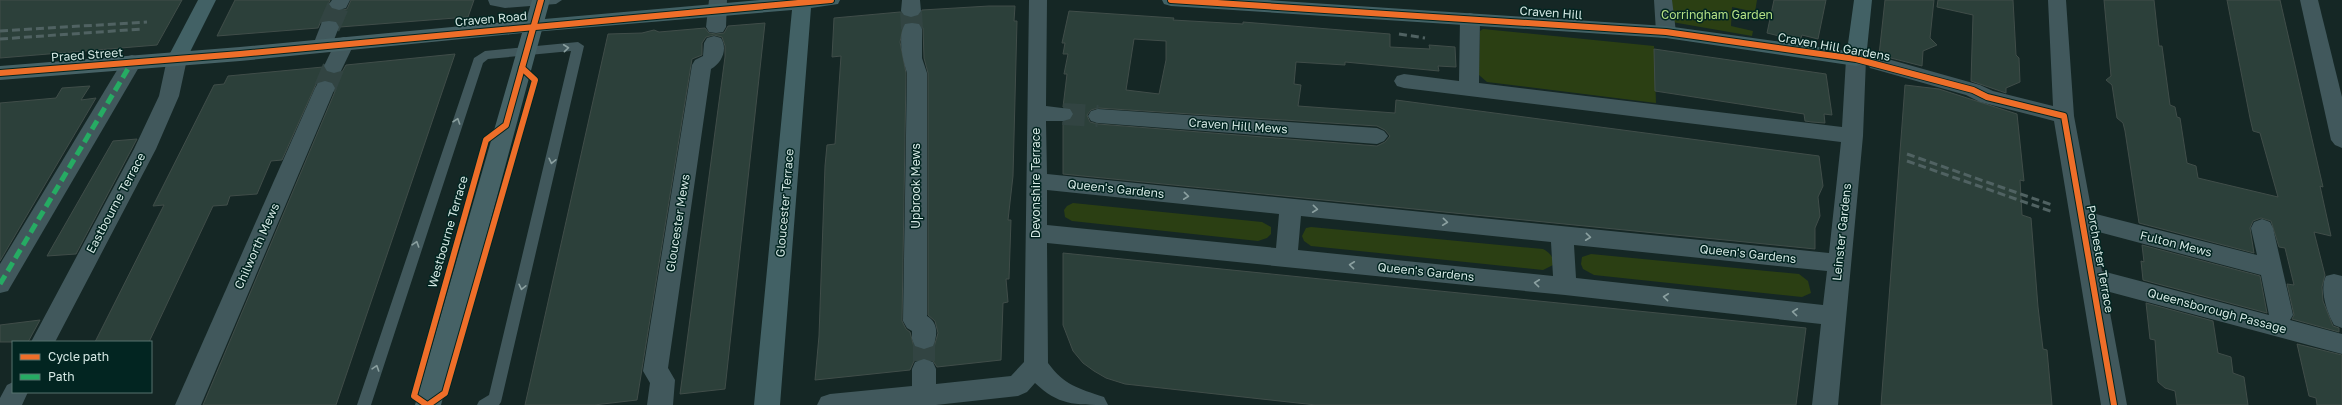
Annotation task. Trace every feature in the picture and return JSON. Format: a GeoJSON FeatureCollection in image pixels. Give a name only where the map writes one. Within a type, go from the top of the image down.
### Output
{"type":"FeatureCollection","features":[{"type":"Feature","properties":{"kind":"main road"},"geometry":{"type":"LineString","coordinates":[[177,59],[206,0]]}},
{"type":"Feature","properties":{"kind":"main road"},"geometry":{"type":"LineString","coordinates":[[428,405],[533,26],[545,0]]}},
{"type":"Feature","properties":{"kind":"main road","name":"Craven Road"},"geometry":{"type":"LineString","coordinates":[[177,59],[326,36],[344,44],[533,26],[716,20],[802,1],[831,0]]}},
{"type":"Feature","properties":{"kind":"main road","name":"Craven Hill"},"geometry":{"type":"LineString","coordinates":[[1172,0],[1666,32]]}},
{"type":"Feature","properties":{"kind":"main road"},"geometry":{"type":"LineString","coordinates":[[1856,59],[1863,0]]}},
{"type":"Feature","properties":{"kind":"main road","name":"Gloucester Terrace"},"geometry":{"type":"LineString","coordinates":[[767,405],[802,1]]}},
{"type":"Feature","properties":{"kind":"main road","name":"Craven Hill Gardens"},"geometry":{"type":"LineString","coordinates":[[1666,32],[1856,59]]}},
{"type":"Feature","properties":{"kind":"main road","name":"Praed Street"},"geometry":{"type":"LineString","coordinates":[[0,72],[177,59]]}},
{"type":"Feature","properties":{"kind":"street","name":"Devonshire Terrace"},"geometry":{"type":"LineString","coordinates":[[1036,365],[1036,113],[1038,0]]}},
{"type":"Feature","properties":{"kind":"street"},"geometry":{"type":"LineString","coordinates":[[1663,0],[1666,32]]}},
{"type":"Feature","properties":{"kind":"street","name":"Porchester Terrace"},"geometry":{"type":"LineString","coordinates":[[2057,0],[2064,116],[2114,405]]}},
{"type":"Feature","properties":{"kind":"street"},"geometry":{"type":"LineString","coordinates":[[2309,0],[2342,140]]}},
{"type":"Feature","properties":{"kind":"street","name":"Upbrook Mews"},"geometry":{"type":"LineString","coordinates":[[911,13],[912,58],[917,73],[915,321],[924,326],[924,339]]}},
{"type":"Feature","properties":{"kind":"street"},"geometry":{"type":"LineString","coordinates":[[1468,89],[1470,19]]}},
{"type":"Feature","properties":{"kind":"street","name":"Gloucester Mews"},"geometry":{"type":"LineString","coordinates":[[660,405],[663,380],[655,371],[702,65],[712,60],[716,20]]}},
{"type":"Feature","properties":{"kind":"street"},"geometry":{"type":"LineString","coordinates":[[334,66],[344,44]]}},
{"type":"Feature","properties":{"kind":"street","name":"Eastbourne Terrace"},"geometry":{"type":"LineString","coordinates":[[44,341],[145,149],[169,96],[177,59]]}},
{"type":"Feature","properties":{"kind":"street","name":"Leinster Gardens"},"geometry":{"type":"LineString","coordinates":[[1825,405],[1852,136],[1856,59]]}},
{"type":"Feature","properties":{"kind":"street"},"geometry":{"type":"LineString","coordinates":[[0,284],[132,62]]}},
{"type":"Feature","properties":{"kind":"street","name":"Craven Hill Gardens"},"geometry":{"type":"LineString","coordinates":[[1877,63],[1973,90],[1987,97],[2064,116]]}},
{"type":"Feature","properties":{"kind":"street"},"geometry":{"type":"LineString","coordinates":[[1404,81],[1852,136]]}},
{"type":"Feature","properties":{"kind":"street","name":"Chilworth Mews"},"geometry":{"type":"LineString","coordinates":[[188,405],[325,88]]}},
{"type":"Feature","properties":{"kind":"street"},"geometry":{"type":"LineString","coordinates":[[1036,113],[1063,114]]}},
{"type":"Feature","properties":{"kind":"street","name":"Craven Hill Mews"},"geometry":{"type":"LineString","coordinates":[[1098,116],[1377,136]]}},
{"type":"Feature","properties":{"kind":"street","name":"Queen's Gardens"},"geometry":{"type":"LineString","coordinates":[[1036,180],[1839,263]]}},
{"type":"Feature","properties":{"kind":"street"},"geometry":{"type":"LineString","coordinates":[[1286,258],[1291,206]]}},
{"type":"Feature","properties":{"kind":"street","name":"Fulton Mews"},"geometry":{"type":"LineString","coordinates":[[2083,219],[2270,268]]}},
{"type":"Feature","properties":{"kind":"street"},"geometry":{"type":"LineString","coordinates":[[2262,228],[2281,315]]}},
{"type":"Feature","properties":{"kind":"street","name":"Queen's Gardens"},"geometry":{"type":"LineString","coordinates":[[1036,233],[1565,286],[1834,316]]}},
{"type":"Feature","properties":{"kind":"street"},"geometry":{"type":"LineString","coordinates":[[1562,234],[1565,286]]}},
{"type":"Feature","properties":{"kind":"street","name":"Queensborough Passage"},"geometry":{"type":"LineString","coordinates":[[2093,278],[2342,344]]}},
{"type":"Feature","properties":{"kind":"street"},"geometry":{"type":"LineString","coordinates":[[2334,283],[2342,318]]}},
{"type":"Feature","properties":{"kind":"street"},"geometry":{"type":"LineString","coordinates":[[830,405],[1018,385],[1036,365],[1049,384],[1060,394],[1095,405]]}},
{"type":"Feature","properties":{"kind":"street"},"geometry":{"type":"LineString","coordinates":[[924,369],[924,396]]}},
{"type":"Feature","properties":{"kind":"street"},"geometry":{"type":"LineString","coordinates":[[9,405],[15,393]]}},
{"type":"Feature","properties":{"kind":"lane"},"geometry":{"type":"LineString","coordinates":[[494,0],[494,2],[505,4],[545,0]]}},
{"type":"Feature","properties":{"kind":"lane","name":"Westbourne Terrace"},"geometry":{"type":"LineString","coordinates":[[364,405],[478,61],[485,55],[578,46],[496,398],[490,404],[484,405]]}},
{"type":"Feature","properties":{"kind":"green space","name":"Corringham Garden"},"geometry":{"type":"Polygon","coordinates":[[[1671,0],[1757,0],[1755,12],[1732,7],[1731,26],[1753,31],[1752,36],[1672,22],[1671,0]]]}},
{"type":"Feature","properties":{"kind":"green space"},"geometry":{"type":"Polygon","coordinates":[[[1483,29],[1654,46],[1656,103],[1487,82],[1479,75],[1480,31],[1483,29]]]}},
{"type":"Feature","properties":{"kind":"green space"},"geometry":{"type":"Polygon","coordinates":[[[1073,203],[1262,222],[1271,227],[1271,234],[1267,238],[1258,241],[1072,221],[1065,217],[1064,210],[1067,206],[1073,203]]]}},
{"type":"Feature","properties":{"kind":"green space"},"geometry":{"type":"Polygon","coordinates":[[[1311,227],[1543,249],[1551,256],[1553,265],[1543,270],[1311,246],[1304,241],[1302,236],[1306,228],[1311,227]]]}},
{"type":"Feature","properties":{"kind":"green space"},"geometry":{"type":"Polygon","coordinates":[[[1591,254],[1799,274],[1808,281],[1811,293],[1802,297],[1594,275],[1583,269],[1581,264],[1582,257],[1591,254]]]}},
{"type":"Feature","properties":{"kind":"building"},"geometry":{"type":"Polygon","coordinates":[[[0,0],[182,0],[157,45],[0,58],[0,0]]]}},
{"type":"Feature","properties":{"kind":"building"},"geometry":{"type":"Polygon","coordinates":[[[235,0],[330,0],[328,5],[332,9],[339,11],[347,9],[351,0],[474,0],[468,17],[340,27],[336,21],[329,20],[321,21],[318,28],[217,36],[235,0]]]}},
{"type":"Feature","properties":{"kind":"building"},"geometry":{"type":"Polygon","coordinates":[[[1774,0],[1826,0],[1818,39],[1802,35],[1800,41],[1767,33],[1774,0]]]}},
{"type":"Feature","properties":{"kind":"building"},"geometry":{"type":"Polygon","coordinates":[[[1885,0],[1934,0],[1930,38],[1937,45],[1923,51],[1922,66],[1879,55],[1885,0]]]}},
{"type":"Feature","properties":{"kind":"building"},"geometry":{"type":"Polygon","coordinates":[[[1938,0],[2013,0],[2016,55],[2019,58],[2020,82],[2006,88],[2006,93],[1971,81],[1973,15],[1937,7],[1938,0]]]}},
{"type":"Feature","properties":{"kind":"building"},"geometry":{"type":"Polygon","coordinates":[[[2104,0],[2154,0],[2159,46],[2162,46],[2170,105],[2175,107],[2177,117],[2180,118],[2187,163],[2196,166],[2198,178],[2278,197],[2260,133],[2253,131],[2227,0],[2280,0],[2323,187],[2320,186],[2331,236],[2314,232],[2325,275],[2322,287],[2323,301],[2333,326],[2339,328],[2339,332],[2292,319],[2294,315],[2287,284],[2294,285],[2285,248],[2279,247],[2271,221],[2261,218],[2253,221],[2250,228],[2254,253],[2139,223],[2125,131],[2123,123],[2117,118],[2112,85],[2106,80],[2111,76],[2104,0]]]}},
{"type":"Feature","properties":{"kind":"building"},"geometry":{"type":"Polygon","coordinates":[[[1015,6],[1014,21],[1017,21],[1013,176],[1008,220],[1011,220],[1009,279],[1006,279],[1008,302],[1003,303],[1001,360],[937,367],[933,361],[924,358],[914,361],[910,370],[815,380],[819,336],[825,166],[827,145],[835,144],[841,56],[832,57],[834,18],[900,12],[904,16],[911,18],[919,16],[922,10],[1015,6]],[[904,23],[900,42],[906,73],[902,321],[906,329],[910,332],[914,347],[924,350],[934,347],[938,333],[935,321],[928,315],[928,73],[924,58],[923,28],[919,23],[904,23]]]}},
{"type":"Feature","properties":{"kind":"building"},"geometry":{"type":"Polygon","coordinates":[[[1069,11],[1174,18],[1173,20],[1243,24],[1243,22],[1390,34],[1390,47],[1430,49],[1429,45],[1455,47],[1456,67],[1438,66],[1439,71],[1345,62],[1345,65],[1296,62],[1294,84],[1301,85],[1298,106],[1395,113],[1396,100],[1819,156],[1823,186],[1818,197],[1820,216],[1815,228],[1815,249],[1063,174],[1063,122],[1070,120],[1074,115],[1071,108],[1063,107],[1067,74],[1064,74],[1068,54],[1063,54],[1065,43],[1062,43],[1069,11]],[[1134,39],[1126,90],[1159,94],[1166,60],[1166,41],[1134,39]],[[1098,108],[1091,110],[1087,115],[1090,122],[1098,124],[1377,146],[1385,142],[1390,136],[1385,130],[1377,126],[1098,108]]]}},
{"type":"Feature","properties":{"kind":"building"},"geometry":{"type":"Polygon","coordinates":[[[765,23],[725,389],[680,394],[725,57],[725,46],[722,37],[714,35],[706,37],[702,43],[702,55],[692,59],[637,400],[594,405],[525,405],[608,34],[705,28],[709,33],[716,34],[724,33],[728,26],[765,23]]]}},
{"type":"Feature","properties":{"kind":"building"},"geometry":{"type":"Polygon","coordinates":[[[1654,49],[1826,74],[1832,115],[1824,114],[1825,123],[1812,122],[1805,121],[1804,114],[1655,91],[1654,49]]]}},
{"type":"Feature","properties":{"kind":"building"},"geometry":{"type":"Polygon","coordinates":[[[455,54],[336,405],[203,405],[336,89],[333,82],[325,80],[317,82],[282,160],[271,161],[257,194],[230,196],[227,205],[213,206],[149,341],[96,341],[164,205],[153,206],[214,85],[224,84],[228,76],[323,67],[327,72],[334,74],[342,72],[346,65],[455,54]]]}},
{"type":"Feature","properties":{"kind":"building"},"geometry":{"type":"Polygon","coordinates":[[[1905,85],[1939,89],[2017,114],[2024,181],[2020,180],[2022,215],[2031,218],[2038,307],[2043,349],[2047,350],[2052,405],[1881,405],[1905,85]]]}},
{"type":"Feature","properties":{"kind":"building"},"geometry":{"type":"Polygon","coordinates":[[[90,86],[81,100],[96,98],[0,261],[0,103],[56,98],[62,88],[90,86]]]}},
{"type":"Feature","properties":{"kind":"building"},"geometry":{"type":"Polygon","coordinates":[[[137,139],[76,254],[47,256],[113,141],[137,139]]]}},
{"type":"Feature","properties":{"kind":"building"},"geometry":{"type":"Polygon","coordinates":[[[2142,245],[2260,276],[2267,313],[2143,280],[2141,261],[2144,262],[2142,245]]]}},
{"type":"Feature","properties":{"kind":"building"},"geometry":{"type":"Polygon","coordinates":[[[1063,253],[1806,328],[1796,405],[1316,405],[1125,384],[1106,378],[1094,371],[1083,363],[1073,351],[1063,325],[1063,253]]]}},
{"type":"Feature","properties":{"kind":"building"},"geometry":{"type":"Polygon","coordinates":[[[2146,303],[2213,321],[2218,353],[2231,357],[2233,373],[2244,377],[2248,405],[2177,405],[2175,391],[2165,388],[2158,382],[2155,340],[2150,339],[2146,303]]]}},
{"type":"Feature","properties":{"kind":"building"},"geometry":{"type":"Polygon","coordinates":[[[40,320],[29,341],[0,342],[0,325],[40,320]]]}},
{"type":"Feature","properties":{"kind":"building"},"geometry":{"type":"Polygon","coordinates":[[[2297,344],[2342,355],[2342,405],[2317,405],[2316,398],[2309,396],[2297,344]]]}},
{"type":"Feature","properties":{"kind":"tunnel"},"geometry":{"type":"LineString","coordinates":[[329,27],[339,4]]}},
{"type":"Feature","properties":{"kind":"tunnel"},"geometry":{"type":"LineString","coordinates":[[911,11],[912,29]]}},
{"type":"Feature","properties":{"kind":"tunnel"},"geometry":{"type":"LineString","coordinates":[[325,88],[334,66]]}},
{"type":"Feature","properties":{"kind":"tunnel"},"geometry":{"type":"LineString","coordinates":[[1063,114],[1098,116]]}},
{"type":"Feature","properties":{"kind":"tunnel"},"geometry":{"type":"LineString","coordinates":[[924,339],[924,369]]}},
{"type":"Feature","properties":{"kind":"railway"},"geometry":{"type":"LineString","coordinates":[[0,31],[147,22]]}},
{"type":"Feature","properties":{"kind":"railway"},"geometry":{"type":"LineString","coordinates":[[0,39],[142,29]]}},
{"type":"Feature","properties":{"kind":"railway"},"geometry":{"type":"LineString","coordinates":[[1399,34],[1425,38]]}},
{"type":"Feature","properties":{"kind":"railway"},"geometry":{"type":"LineString","coordinates":[[1907,154],[2052,205]]}},
{"type":"Feature","properties":{"kind":"railway"},"geometry":{"type":"LineString","coordinates":[[1907,161],[2053,212]]}},
{"type":"Feature","properties":{"kind":"marked path"},"geometry":{"type":"LineString","coordinates":[[0,284],[132,62]]}},
{"type":"Feature","properties":{"kind":"cycle path"},"geometry":{"type":"LineString","coordinates":[[427,405],[414,396],[486,140],[506,125],[541,0]]}},
{"type":"Feature","properties":{"kind":"cycle path"},"geometry":{"type":"LineString","coordinates":[[0,73],[240,54],[831,0]]}},
{"type":"Feature","properties":{"kind":"cycle path"},"geometry":{"type":"LineString","coordinates":[[1171,0],[1666,32],[1856,59],[1973,90],[1987,97],[2064,116],[2114,405]]}},
{"type":"Feature","properties":{"kind":"cycle path"},"geometry":{"type":"LineString","coordinates":[[428,405],[445,393],[535,80],[522,68]]}}]}
